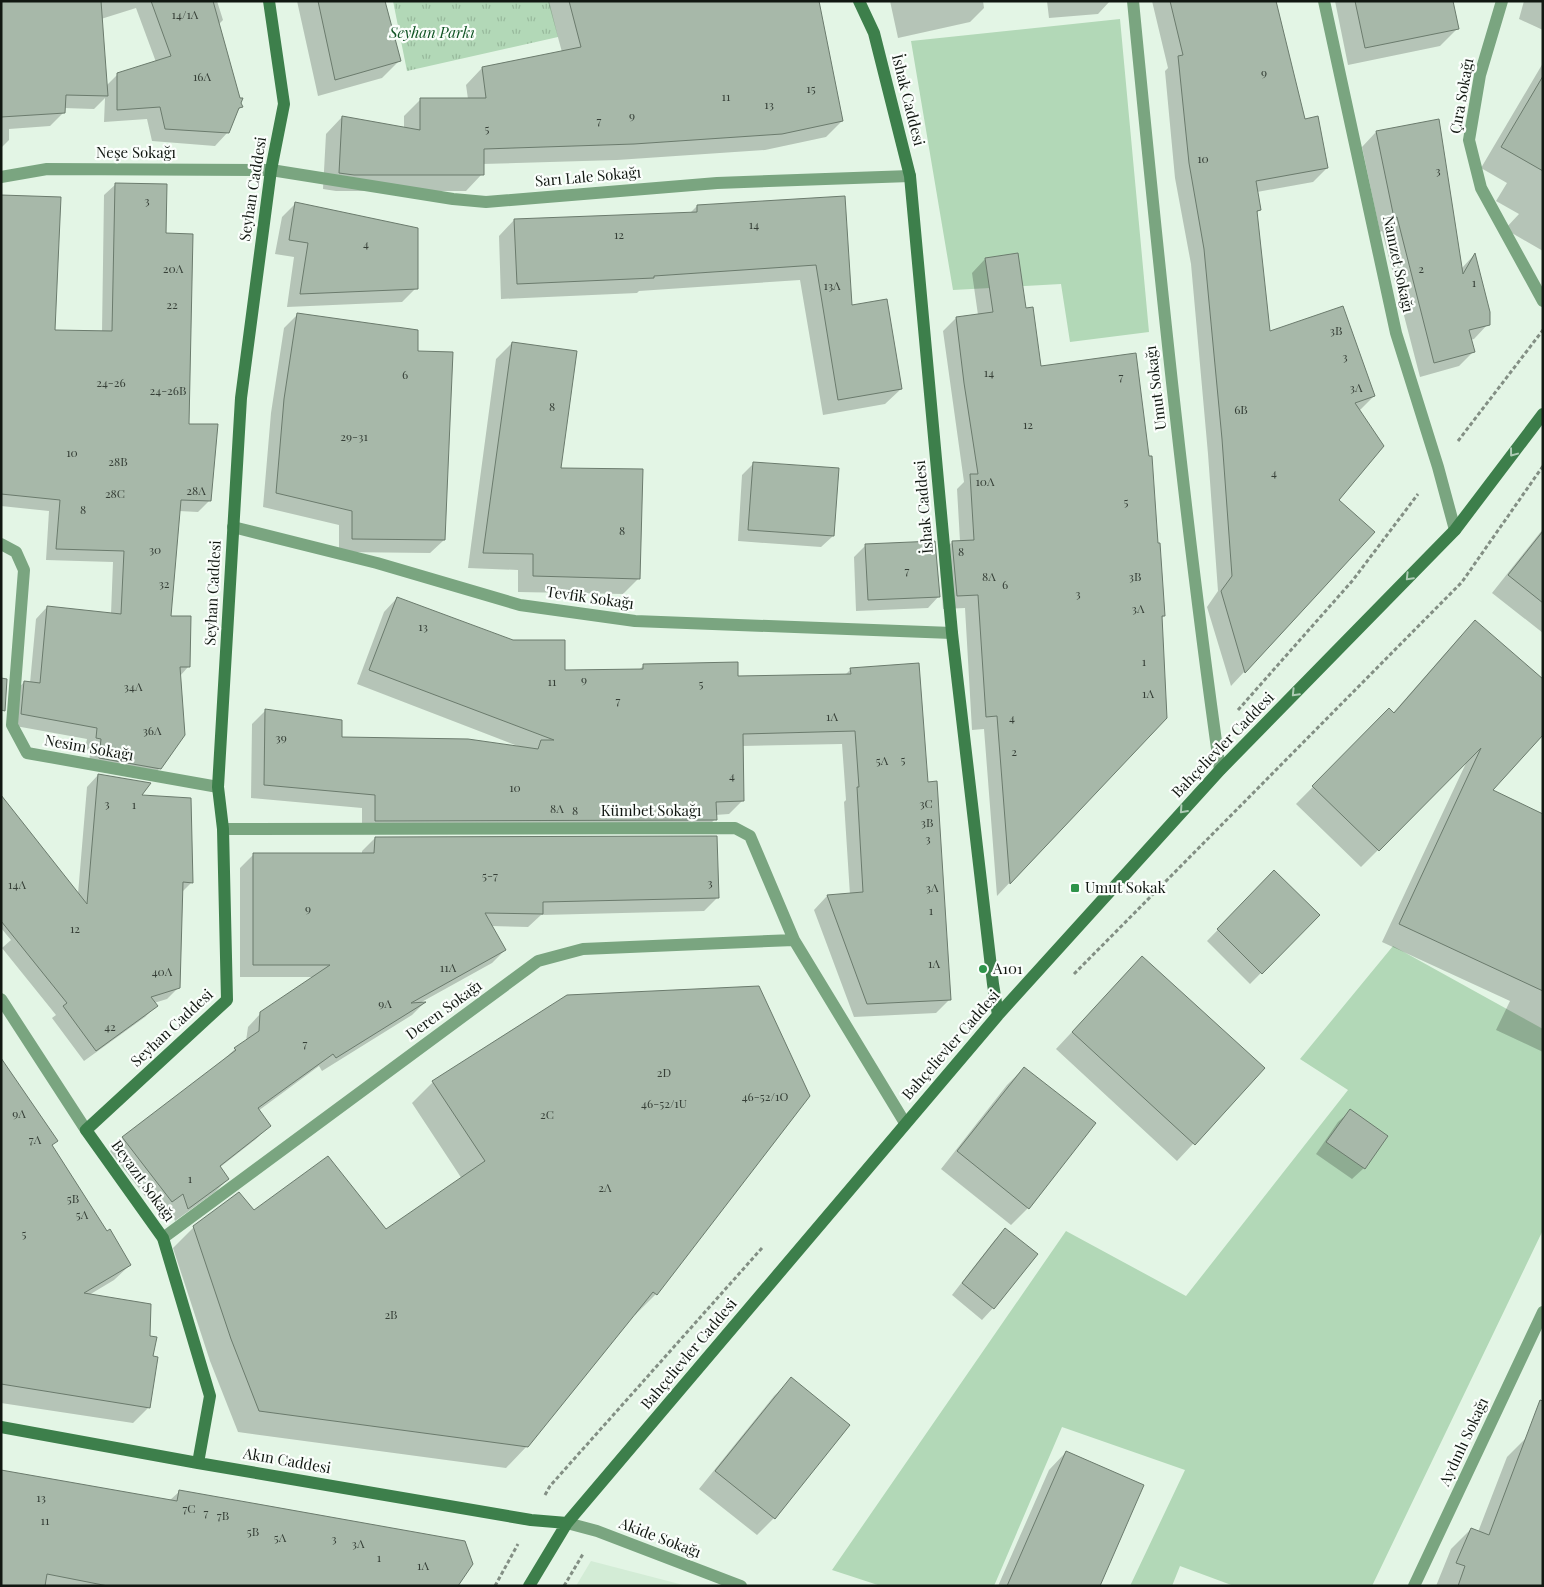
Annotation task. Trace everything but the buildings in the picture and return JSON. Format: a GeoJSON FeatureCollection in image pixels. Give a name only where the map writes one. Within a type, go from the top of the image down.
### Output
{"type":"FeatureCollection","features":[{"type":"Feature","properties":{"kind":"street","name":"Seyhan Caddesi"},"geometry":{"type":"LineString","coordinates":[[86,1130],[227,1000],[223,829],[218,787],[241,398],[271,170],[284,104],[269,1]]}},
{"type":"Feature","properties":{"kind":"street","name":"İshak Caddesi"},"geometry":{"type":"LineString","coordinates":[[859,1],[874,33],[910,176],[952,633],[998,1015]]}},
{"type":"Feature","properties":{"kind":"street","name":"Umut Sokağı"},"geometry":{"type":"LineString","coordinates":[[1133,1],[1160,274],[1206,680],[1220,770]]}},
{"type":"Feature","properties":{"kind":"street","name":"Namzet Sokağı"},"geometry":{"type":"LineString","coordinates":[[1324,1],[1396,333],[1438,467],[1455,530]]}},
{"type":"Feature","properties":{"kind":"street","name":"Çıra Sokağı"},"geometry":{"type":"LineString","coordinates":[[1502,1],[1480,75],[1469,140],[1482,188],[1543,301]]}},
{"type":"Feature","properties":{"kind":"street","name":"Neşe Sokağı"},"geometry":{"type":"LineString","coordinates":[[1,177],[47,169],[271,170]]}},
{"type":"Feature","properties":{"kind":"street","name":"Sarı Lale Sokağı"},"geometry":{"type":"LineString","coordinates":[[271,170],[452,199],[486,202],[717,183],[910,176]]}},
{"type":"Feature","properties":{"kind":"street","name":"Bahçelievler Caddesi"},"geometry":{"type":"LineString","coordinates":[[529,1586],[567,1523],[998,1015],[1220,770],[1455,530],[1542,416]]}},
{"type":"Feature","properties":{"kind":"street","name":"Tevfik Sokağı"},"geometry":{"type":"LineString","coordinates":[[233,528],[377,563],[520,605],[635,621],[952,633]]}},
{"type":"Feature","properties":{"kind":"street","name":"Nesim Sokağı"},"geometry":{"type":"LineString","coordinates":[[1,544],[16,552],[24,570],[12,725],[27,753],[218,787]]}},
{"type":"Feature","properties":{"kind":"street","name":"Kümbet Sokağı"},"geometry":{"type":"LineString","coordinates":[[223,829],[735,828],[750,836],[794,940],[905,1123]]}},
{"type":"Feature","properties":{"kind":"street","name":"Deren Sokağı"},"geometry":{"type":"LineString","coordinates":[[163,1238],[538,961],[584,949],[794,940]]}},
{"type":"Feature","properties":{"kind":"street","name":"Beyazıt Sokağı"},"geometry":{"type":"LineString","coordinates":[[1,999],[86,1130],[163,1238],[210,1396],[198,1463]]}},
{"type":"Feature","properties":{"kind":"street","name":"Aydınlı Sokağı"},"geometry":{"type":"LineString","coordinates":[[1414,1586],[1543,1312]]}},
{"type":"Feature","properties":{"kind":"street","name":"Akın Caddesi"},"geometry":{"type":"LineString","coordinates":[[1,1427],[531,1520],[567,1523]]}},
{"type":"Feature","properties":{"kind":"street","name":"Akide Sokağı"},"geometry":{"type":"LineString","coordinates":[[567,1523],[597,1531],[741,1586]]}},
{"type":"Feature","properties":{"kind":"path"},"geometry":{"type":"LineString","coordinates":[[1072,975],[1462,582],[1543,466]]}},
{"type":"Feature","properties":{"kind":"path"},"geometry":{"type":"LineString","coordinates":[[564,1586],[597,1531]]}},
{"type":"Feature","properties":{"kind":"shaded area"},"geometry":{"type":"Polygon","coordinates":[[[591,1561],[687,1586],[576,1586],[591,1561]]]}},
{"type":"Feature","properties":{"kind":"green space","name":"Seyhan Parkı"},"geometry":{"type":"Polygon","coordinates":[[[393,1],[549,1],[558,37],[407,71],[393,1]]]}},
{"type":"Feature","properties":{"kind":"green space"},"geometry":{"type":"Polygon","coordinates":[[[1120,19],[1149,332],[1070,342],[1061,284],[953,290],[911,41],[1120,19]]]}},
{"type":"Feature","properties":{"kind":"green space"},"geometry":{"type":"Polygon","coordinates":[[[1393,946],[1543,1029],[1543,1230],[1372,1586],[1234,1586],[1180,1566],[1172,1586],[1130,1586],[1185,1470],[1062,1427],[994,1586],[881,1586],[832,1570],[1066,1231],[1186,1296],[1348,1090],[1300,1059],[1393,946]]]}},
{"type":"Feature","properties":{"kind":"place","name":"Umut Sokak"},"geometry":{"type":"Point","coordinates":[1075,888]}},
{"type":"Feature","properties":{"kind":"place","name":"A101"},"geometry":{"type":"Point","coordinates":[983,969]}}]}
